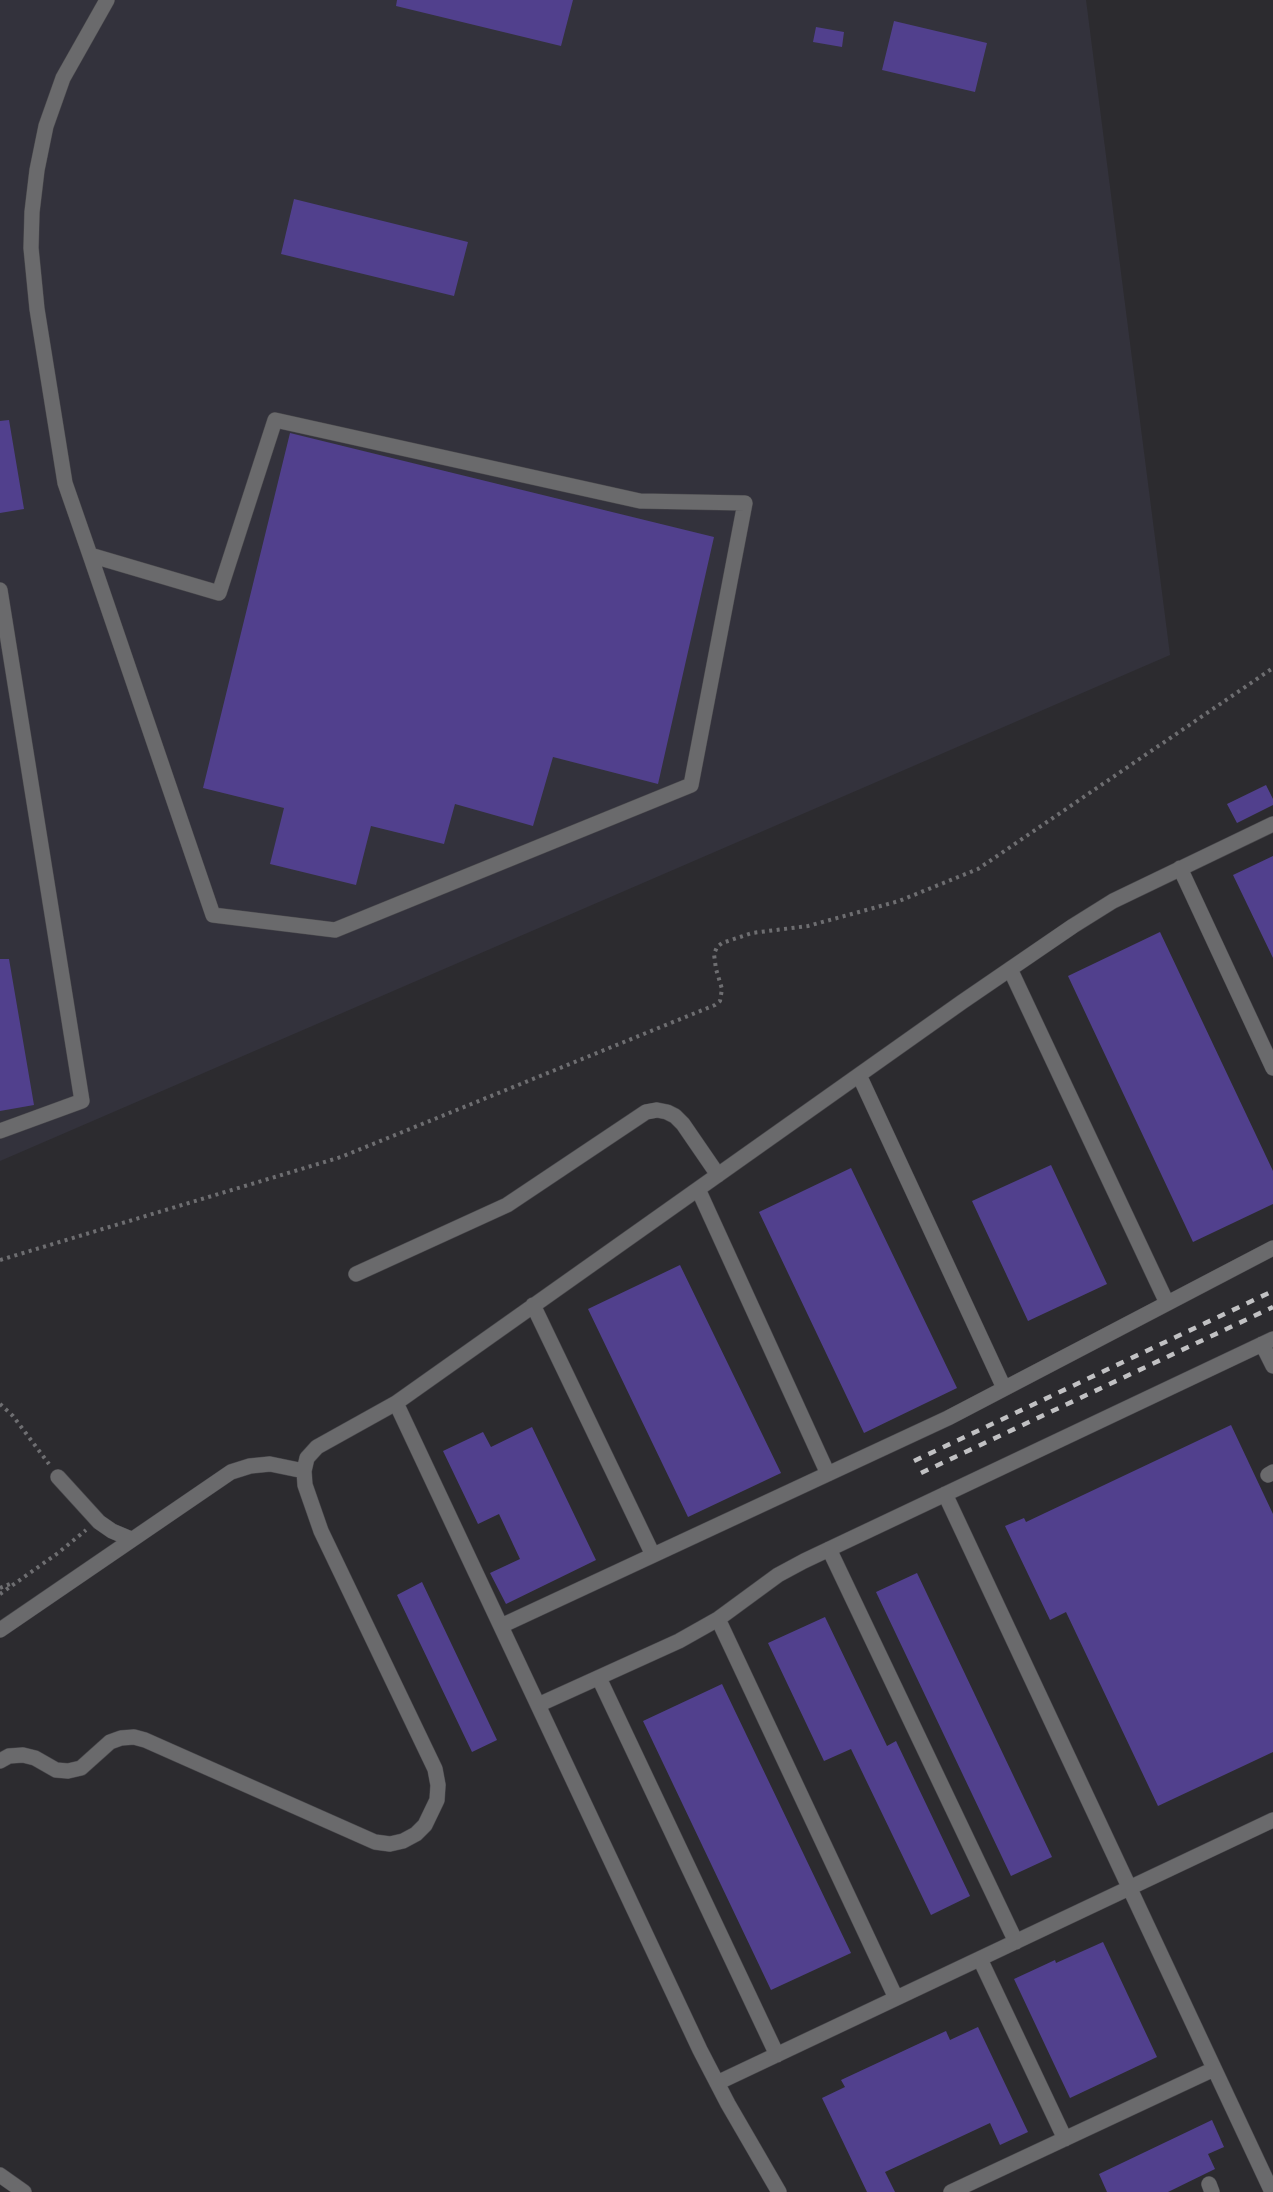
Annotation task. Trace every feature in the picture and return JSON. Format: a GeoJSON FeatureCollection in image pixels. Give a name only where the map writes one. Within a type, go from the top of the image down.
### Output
{"type":"FeatureCollection","features":[{"type":"Feature","properties":{"kind":"street"},"geometry":{"type":"LineString","coordinates":[[90,555],[219,593],[275,420],[639,501],[745,503],[691,785],[335,930],[213,915],[65,483],[37,309],[31,248],[37,170],[46,126],[63,78],[107,0]]}},
{"type":"Feature","properties":{"kind":"street"},"geometry":{"type":"LineString","coordinates":[[0,590],[82,1101],[0,1131]]}},
{"type":"Feature","properties":{"kind":"street"},"geometry":{"type":"LineString","coordinates":[[0,1761],[9,1756],[23,1755],[34,1758],[56,1770],[68,1771],[81,1768],[110,1742],[134,1737],[375,1842],[390,1844],[403,1841],[420,1830],[432,1814],[437,1800],[438,1785],[435,1769],[321,1531],[305,1485],[304,1471],[307,1458],[317,1447],[396,1403],[1010,969],[1113,901],[1273,824]]}},
{"type":"Feature","properties":{"kind":"street"},"geometry":{"type":"LineString","coordinates":[[1180,868],[1273,1068]]}},
{"type":"Feature","properties":{"kind":"street"},"geometry":{"type":"LineString","coordinates":[[1010,969],[1167,1303]]}},
{"type":"Feature","properties":{"kind":"street"},"geometry":{"type":"LineString","coordinates":[[859,1075],[1004,1388]]}},
{"type":"Feature","properties":{"kind":"street"},"geometry":{"type":"LineString","coordinates":[[356,1274],[507,1205],[646,1112],[657,1110],[675,1116],[718,1175]]}},
{"type":"Feature","properties":{"kind":"street"},"geometry":{"type":"LineString","coordinates":[[698,1189],[828,1474]]}},
{"type":"Feature","properties":{"kind":"street"},"geometry":{"type":"LineString","coordinates":[[501,1626],[948,1418],[1273,1248]]}},
{"type":"Feature","properties":{"kind":"street"},"geometry":{"type":"LineString","coordinates":[[533,1305],[653,1555]]}},
{"type":"Feature","properties":{"kind":"street"},"geometry":{"type":"LineString","coordinates":[[538,1706],[679,1641],[718,1619],[778,1575],[829,1549],[1268,1342],[1273,1366]]}},
{"type":"Feature","properties":{"kind":"street"},"geometry":{"type":"LineString","coordinates":[[396,1403],[717,2083],[779,2192]]}},
{"type":"Feature","properties":{"kind":"street"},"geometry":{"type":"LineString","coordinates":[[0,1630],[231,1472],[250,1466],[270,1464],[304,1471]]}},
{"type":"Feature","properties":{"kind":"street"},"geometry":{"type":"LineString","coordinates":[[58,1477],[97,1520],[112,1531],[131,1539]]}},
{"type":"Feature","properties":{"kind":"street"},"geometry":{"type":"LineString","coordinates":[[945,1494],[1272,2192]]}},
{"type":"Feature","properties":{"kind":"street"},"geometry":{"type":"LineString","coordinates":[[829,1549],[1016,1942]]}},
{"type":"Feature","properties":{"kind":"street"},"geometry":{"type":"LineString","coordinates":[[718,1619],[896,1998]]}},
{"type":"Feature","properties":{"kind":"street"},"geometry":{"type":"LineString","coordinates":[[599,1678],[777,2055]]}},
{"type":"Feature","properties":{"kind":"street"},"geometry":{"type":"LineString","coordinates":[[717,2083],[1273,1820]]}},
{"type":"Feature","properties":{"kind":"street"},"geometry":{"type":"LineString","coordinates":[[980,1959],[1065,2139]]}},
{"type":"Feature","properties":{"kind":"street"},"geometry":{"type":"LineString","coordinates":[[951,2192],[1214,2069]]}},
{"type":"Feature","properties":{"kind":"street"},"geometry":{"type":"LineString","coordinates":[[0,2175],[24,2192]]}},
{"type":"Feature","properties":{"kind":"path"},"geometry":{"type":"LineString","coordinates":[[0,1260],[341,1157],[714,1005],[720,1001],[722,989],[714,954],[722,943],[752,933],[808,926],[899,901],[978,869],[1273,668]]}},
{"type":"Feature","properties":{"kind":"path"},"geometry":{"type":"LineString","coordinates":[[0,1404],[24,1430],[58,1477]]}},
{"type":"Feature","properties":{"kind":"path"},"geometry":{"type":"LineString","coordinates":[[0,1594],[75,1540],[97,1520]]}},
{"type":"Feature","properties":{"kind":"path"},"geometry":{"type":"LineString","coordinates":[[0,1588],[21,1579]]}},
{"type":"Feature","properties":{"kind":"shaded area"},"geometry":{"type":"Polygon","coordinates":[[[0,0],[1086,0],[1170,655],[0,1161],[0,0]]]}},
{"type":"Feature","properties":{"kind":"building"},"geometry":{"type":"Polygon","coordinates":[[[397,0],[573,0],[561,46],[396,6],[397,0]]]}},
{"type":"Feature","properties":{"kind":"building"},"geometry":{"type":"Polygon","coordinates":[[[894,21],[987,43],[975,92],[882,70],[894,21]]]}},
{"type":"Feature","properties":{"kind":"building"},"geometry":{"type":"Polygon","coordinates":[[[816,27],[844,32],[842,47],[813,42],[816,27]]]}},
{"type":"Feature","properties":{"kind":"building"},"geometry":{"type":"Polygon","coordinates":[[[294,199],[468,242],[454,296],[281,254],[294,199]]]}},
{"type":"Feature","properties":{"kind":"building"},"geometry":{"type":"Polygon","coordinates":[[[9,420],[24,509],[0,513],[0,421],[9,420]]]}},
{"type":"Feature","properties":{"kind":"building"},"geometry":{"type":"Polygon","coordinates":[[[290,433],[714,537],[658,784],[553,757],[533,826],[455,804],[444,844],[371,826],[356,885],[270,864],[284,808],[203,788],[290,433]]]}},
{"type":"Feature","properties":{"kind":"building"},"geometry":{"type":"Polygon","coordinates":[[[1266,785],[1273,799],[1273,805],[1237,823],[1227,804],[1266,785]]]}},
{"type":"Feature","properties":{"kind":"building"},"geometry":{"type":"Polygon","coordinates":[[[1273,856],[1273,958],[1233,875],[1273,856]]]}},
{"type":"Feature","properties":{"kind":"building"},"geometry":{"type":"Polygon","coordinates":[[[1160,932],[1273,1171],[1273,1204],[1193,1242],[1068,976],[1160,932]]]}},
{"type":"Feature","properties":{"kind":"building"},"geometry":{"type":"Polygon","coordinates":[[[0,959],[9,959],[34,1105],[0,1111],[0,959]]]}},
{"type":"Feature","properties":{"kind":"building"},"geometry":{"type":"Polygon","coordinates":[[[1051,1165],[1107,1284],[1028,1321],[972,1201],[1051,1165]]]}},
{"type":"Feature","properties":{"kind":"building"},"geometry":{"type":"Polygon","coordinates":[[[851,1168],[957,1388],[864,1433],[759,1212],[851,1168]]]}},
{"type":"Feature","properties":{"kind":"building"},"geometry":{"type":"Polygon","coordinates":[[[680,1265],[781,1473],[688,1517],[588,1309],[680,1265]]]}},
{"type":"Feature","properties":{"kind":"building"},"geometry":{"type":"Polygon","coordinates":[[[1231,1425],[1273,1514],[1273,1752],[1158,1806],[1066,1612],[1050,1620],[1005,1526],[1024,1518],[1026,1522],[1231,1425]]]}},
{"type":"Feature","properties":{"kind":"building"},"geometry":{"type":"Polygon","coordinates":[[[532,1427],[596,1560],[506,1604],[490,1573],[520,1559],[499,1514],[478,1524],[443,1451],[483,1432],[491,1447],[532,1427]]]}},
{"type":"Feature","properties":{"kind":"building"},"geometry":{"type":"Polygon","coordinates":[[[917,1573],[1052,1857],[1011,1876],[876,1592],[917,1573]]]}},
{"type":"Feature","properties":{"kind":"building"},"geometry":{"type":"Polygon","coordinates":[[[422,1582],[497,1740],[472,1752],[397,1595],[422,1582]]]}},
{"type":"Feature","properties":{"kind":"building"},"geometry":{"type":"Polygon","coordinates":[[[825,1617],[887,1746],[896,1741],[970,1896],[931,1915],[851,1749],[824,1761],[768,1643],[825,1617]]]}},
{"type":"Feature","properties":{"kind":"building"},"geometry":{"type":"Polygon","coordinates":[[[722,1684],[851,1953],[771,1990],[643,1721],[722,1684]]]}},
{"type":"Feature","properties":{"kind":"building"},"geometry":{"type":"Polygon","coordinates":[[[1103,1942],[1157,2057],[1070,2098],[1014,1979],[1055,1960],[1056,1963],[1103,1942]]]}},
{"type":"Feature","properties":{"kind":"building"},"geometry":{"type":"Polygon","coordinates":[[[978,2027],[1028,2132],[1000,2145],[990,2123],[885,2172],[895,2192],[867,2192],[822,2098],[845,2087],[841,2080],[946,2031],[950,2040],[978,2027]]]}},
{"type":"Feature","properties":{"kind":"building"},"geometry":{"type":"Polygon","coordinates":[[[1212,2120],[1224,2147],[1208,2154],[1215,2169],[1168,2192],[1107,2192],[1099,2174],[1212,2120]]]}},
{"type":"Feature","properties":{"kind":"railway"},"geometry":{"type":"LineString","coordinates":[[914,1461],[1273,1291]]}},
{"type":"Feature","properties":{"kind":"railway"},"geometry":{"type":"LineString","coordinates":[[921,1473],[1273,1307]]}}]}
